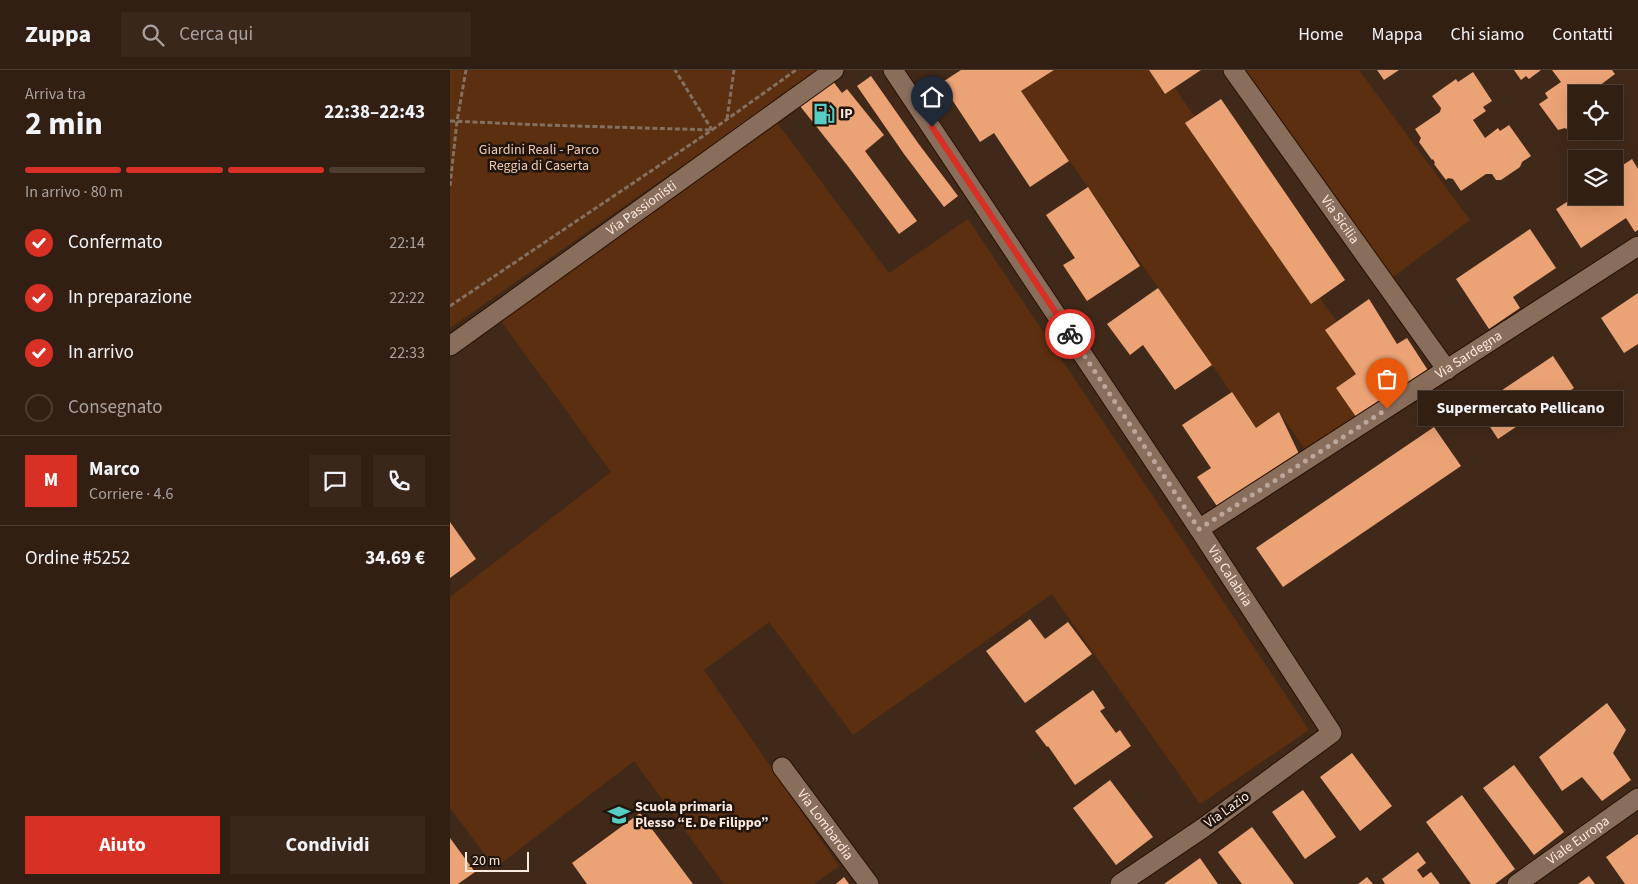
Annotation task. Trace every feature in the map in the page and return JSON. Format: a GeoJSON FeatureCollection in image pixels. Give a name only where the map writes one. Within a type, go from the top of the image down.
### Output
{"type":"FeatureCollection","features":[{"type":"Feature","properties":{"kind":"street","name":"Via Passionisti"},"geometry":{"type":"LineString","coordinates":[[450,346],[834,70]]}},
{"type":"Feature","properties":{"kind":"street","name":"Via Calabria"},"geometry":{"type":"LineString","coordinates":[[893,70],[1199,529],[1332,733]]}},
{"type":"Feature","properties":{"kind":"street","name":"Via Sicilia"},"geometry":{"type":"LineString","coordinates":[[1233,70],[1447,370]]}},
{"type":"Feature","properties":{"kind":"street","name":"Via Sardegna"},"geometry":{"type":"LineString","coordinates":[[1199,529],[1638,246]]}},
{"type":"Feature","properties":{"kind":"street","name":"Via Lazio"},"geometry":{"type":"LineString","coordinates":[[1120,884],[1203,828],[1332,733]]}},
{"type":"Feature","properties":{"kind":"street","name":"Via Lombardia"},"geometry":{"type":"LineString","coordinates":[[782,767],[869,884]]}},
{"type":"Feature","properties":{"kind":"street","name":"Viale Europa"},"geometry":{"type":"LineString","coordinates":[[1517,884],[1638,798]]}},
{"type":"Feature","properties":{"kind":"path"},"geometry":{"type":"LineString","coordinates":[[450,186],[457,121],[466,70]]}},
{"type":"Feature","properties":{"kind":"path"},"geometry":{"type":"LineString","coordinates":[[675,70],[712,130]]}},
{"type":"Feature","properties":{"kind":"path"},"geometry":{"type":"LineString","coordinates":[[727,119],[734,70]]}},
{"type":"Feature","properties":{"kind":"path"},"geometry":{"type":"LineString","coordinates":[[450,306],[712,130],[796,70]]}},
{"type":"Feature","properties":{"kind":"path"},"geometry":{"type":"LineString","coordinates":[[450,121],[712,130]]}},
{"type":"Feature","properties":{"kind":"green space","name":"Giardini Reali - Parco Reggia di Caserta"},"geometry":{"type":"Polygon","coordinates":[[[450,70],[819,70],[450,328],[450,70]]]}},
{"type":"Feature","properties":{"kind":"green space"},"geometry":{"type":"Polygon","coordinates":[[[1054,70],[1149,70],[1165,94],[1175,88],[1194,116],[1186,123],[1337,322],[1325,330],[1356,374],[1336,388],[1361,424],[1311,458],[1279,412],[1256,428],[1021,91],[1054,70]]]}},
{"type":"Feature","properties":{"kind":"green space"},"geometry":{"type":"Polygon","coordinates":[[[1244,70],[1359,70],[1470,220],[1393,277],[1244,70]]]}},
{"type":"Feature","properties":{"kind":"green space"},"geometry":{"type":"Polygon","coordinates":[[[776,121],[889,273],[968,219],[1309,730],[1200,804],[1052,594],[853,735],[769,622],[704,670],[839,866],[814,884],[724,884],[634,761],[495,868],[450,808],[450,597],[611,472],[498,317],[776,121]]]}},
{"type":"Feature","properties":{"kind":"building"},"geometry":{"type":"Polygon","coordinates":[[[961,70],[1054,70],[1021,91],[1069,161],[1030,187],[994,133],[980,142],[941,83],[961,70]]]}},
{"type":"Feature","properties":{"kind":"building"},"geometry":{"type":"Polygon","coordinates":[[[1149,70],[1201,70],[1165,94],[1149,70]]]}},
{"type":"Feature","properties":{"kind":"building"},"geometry":{"type":"Polygon","coordinates":[[[1377,70],[1399,70],[1384,80],[1377,70]]]}},
{"type":"Feature","properties":{"kind":"building"},"geometry":{"type":"Polygon","coordinates":[[[1514,70],[1541,70],[1529,79],[1526,76],[1521,80],[1514,70]]]}},
{"type":"Feature","properties":{"kind":"building"},"geometry":{"type":"Polygon","coordinates":[[[1552,70],[1612,70],[1615,74],[1600,85],[1568,85],[1568,128],[1558,130],[1539,104],[1548,98],[1545,93],[1561,82],[1552,70]]]}},
{"type":"Feature","properties":{"kind":"building"},"geometry":{"type":"Polygon","coordinates":[[[1473,72],[1492,101],[1483,107],[1486,111],[1473,120],[1485,138],[1498,128],[1500,131],[1509,125],[1531,156],[1522,162],[1520,167],[1501,180],[1496,180],[1492,174],[1486,174],[1461,191],[1453,179],[1448,178],[1446,180],[1434,164],[1433,159],[1419,142],[1421,138],[1415,129],[1440,112],[1441,108],[1432,96],[1456,79],[1458,82],[1473,72]]]}},
{"type":"Feature","properties":{"kind":"building"},"geometry":{"type":"Polygon","coordinates":[[[871,76],[958,196],[944,207],[904,154],[857,86],[871,76]]]}},
{"type":"Feature","properties":{"kind":"building"},"geometry":{"type":"Polygon","coordinates":[[[832,80],[842,93],[847,89],[884,135],[865,151],[917,221],[899,234],[800,106],[832,80]]]}},
{"type":"Feature","properties":{"kind":"building"},"geometry":{"type":"Polygon","coordinates":[[[1221,99],[1345,280],[1311,304],[1185,123],[1221,99]]]}},
{"type":"Feature","properties":{"kind":"building"},"geometry":{"type":"Polygon","coordinates":[[[1632,159],[1638,169],[1638,230],[1635,232],[1626,218],[1581,248],[1556,209],[1568,201],[1568,205],[1623,205],[1623,165],[1632,159]]]}},
{"type":"Feature","properties":{"kind":"building"},"geometry":{"type":"Polygon","coordinates":[[[1088,187],[1140,266],[1087,301],[1063,265],[1075,258],[1046,215],[1088,187]]]}},
{"type":"Feature","properties":{"kind":"building"},"geometry":{"type":"Polygon","coordinates":[[[1530,229],[1556,268],[1513,297],[1520,308],[1489,329],[1456,279],[1530,229]]]}},
{"type":"Feature","properties":{"kind":"building"},"geometry":{"type":"Polygon","coordinates":[[[1158,288],[1212,365],[1175,390],[1143,345],[1130,355],[1107,324],[1158,288]]]}},
{"type":"Feature","properties":{"kind":"building"},"geometry":{"type":"Polygon","coordinates":[[[1638,293],[1638,344],[1624,353],[1601,318],[1638,293]]]}},
{"type":"Feature","properties":{"kind":"building"},"geometry":{"type":"Polygon","coordinates":[[[1369,299],[1397,344],[1407,338],[1429,372],[1361,424],[1336,388],[1356,374],[1325,330],[1369,299]]]}},
{"type":"Feature","properties":{"kind":"building"},"geometry":{"type":"Polygon","coordinates":[[[1553,356],[1574,388],[1498,439],[1477,407],[1553,356]]]}},
{"type":"Feature","properties":{"kind":"building"},"geometry":{"type":"Polygon","coordinates":[[[1232,392],[1256,428],[1279,412],[1301,458],[1221,512],[1197,477],[1211,468],[1182,425],[1232,392]]]}},
{"type":"Feature","properties":{"kind":"building"},"geometry":{"type":"Polygon","coordinates":[[[1434,427],[1461,466],[1283,587],[1256,548],[1434,427]]]}},
{"type":"Feature","properties":{"kind":"building"},"geometry":{"type":"Polygon","coordinates":[[[450,522],[476,559],[450,578],[450,522]]]}},
{"type":"Feature","properties":{"kind":"building"},"geometry":{"type":"Polygon","coordinates":[[[1030,619],[1045,639],[1068,622],[1092,654],[1025,703],[986,651],[1030,619]]]}},
{"type":"Feature","properties":{"kind":"building"},"geometry":{"type":"Polygon","coordinates":[[[1093,690],[1105,708],[1100,711],[1116,733],[1120,730],[1131,746],[1075,785],[1048,746],[1035,731],[1093,690]]]}},
{"type":"Feature","properties":{"kind":"building"},"geometry":{"type":"Polygon","coordinates":[[[1607,703],[1626,730],[1613,753],[1631,780],[1602,801],[1582,777],[1562,791],[1539,757],[1607,703]]]}},
{"type":"Feature","properties":{"kind":"building"},"geometry":{"type":"Polygon","coordinates":[[[1352,753],[1392,806],[1360,831],[1320,777],[1352,753]]]}},
{"type":"Feature","properties":{"kind":"building"},"geometry":{"type":"Polygon","coordinates":[[[1514,765],[1564,832],[1534,855],[1483,788],[1514,765]]]}},
{"type":"Feature","properties":{"kind":"building"},"geometry":{"type":"Polygon","coordinates":[[[1110,780],[1153,837],[1116,865],[1073,808],[1110,780]]]}},
{"type":"Feature","properties":{"kind":"building"},"geometry":{"type":"Polygon","coordinates":[[[1303,790],[1336,837],[1305,859],[1272,812],[1303,790]]]}},
{"type":"Feature","properties":{"kind":"building"},"geometry":{"type":"Polygon","coordinates":[[[1462,795],[1515,869],[1495,884],[1471,884],[1426,822],[1462,795]]]}},
{"type":"Feature","properties":{"kind":"building"},"geometry":{"type":"Polygon","coordinates":[[[640,813],[693,884],[587,884],[572,863],[640,813]]]}},
{"type":"Feature","properties":{"kind":"building"},"geometry":{"type":"Polygon","coordinates":[[[1252,827],[1294,884],[1242,884],[1218,852],[1252,827]]]}},
{"type":"Feature","properties":{"kind":"building"},"geometry":{"type":"Polygon","coordinates":[[[1638,834],[1638,884],[1625,884],[1606,857],[1638,834]]]}},
{"type":"Feature","properties":{"kind":"building"},"geometry":{"type":"Polygon","coordinates":[[[450,838],[475,872],[458,884],[450,884],[450,838]]]}},
{"type":"Feature","properties":{"kind":"building"},"geometry":{"type":"Polygon","coordinates":[[[1418,852],[1426,863],[1417,870],[1423,878],[1431,872],[1440,884],[1385,884],[1382,879],[1418,852]]]}},
{"type":"Feature","properties":{"kind":"building"},"geometry":{"type":"Polygon","coordinates":[[[1200,858],[1218,884],[1164,884],[1200,858]]]}},
{"type":"Feature","properties":{"kind":"building"},"geometry":{"type":"Polygon","coordinates":[[[1589,876],[1595,884],[1578,884],[1589,876]]]}},
{"type":"Feature","properties":{"kind":"building"},"geometry":{"type":"Polygon","coordinates":[[[844,877],[849,884],[836,884],[844,877]]]}},
{"type":"Feature","properties":{"kind":"building"},"geometry":{"type":"Polygon","coordinates":[[[1367,877],[1373,884],[1358,884],[1367,877]]]}},
{"type":"Feature","properties":{"kind":"way so far"},"geometry":{"type":"LineString","coordinates":[[1070,334],[1199,529],[1387,409]]}},
{"type":"Feature","properties":{"kind":"place","name":"IP"},"geometry":{"type":"Point","coordinates":[824,114]}},
{"type":"Feature","properties":{"kind":"place","name":"Supermercato Pellicano"},"geometry":{"type":"Point","coordinates":[1387,409]}},
{"type":"Feature","properties":{"kind":"place","name":"Scuola primaria Plesso “E. De Filippo”"},"geometry":{"type":"Point","coordinates":[619,815]}},
{"type":"Feature","properties":{"kind":"route"},"geometry":{"type":"LineString","coordinates":[[932,127],[1070,334]]}}]}
